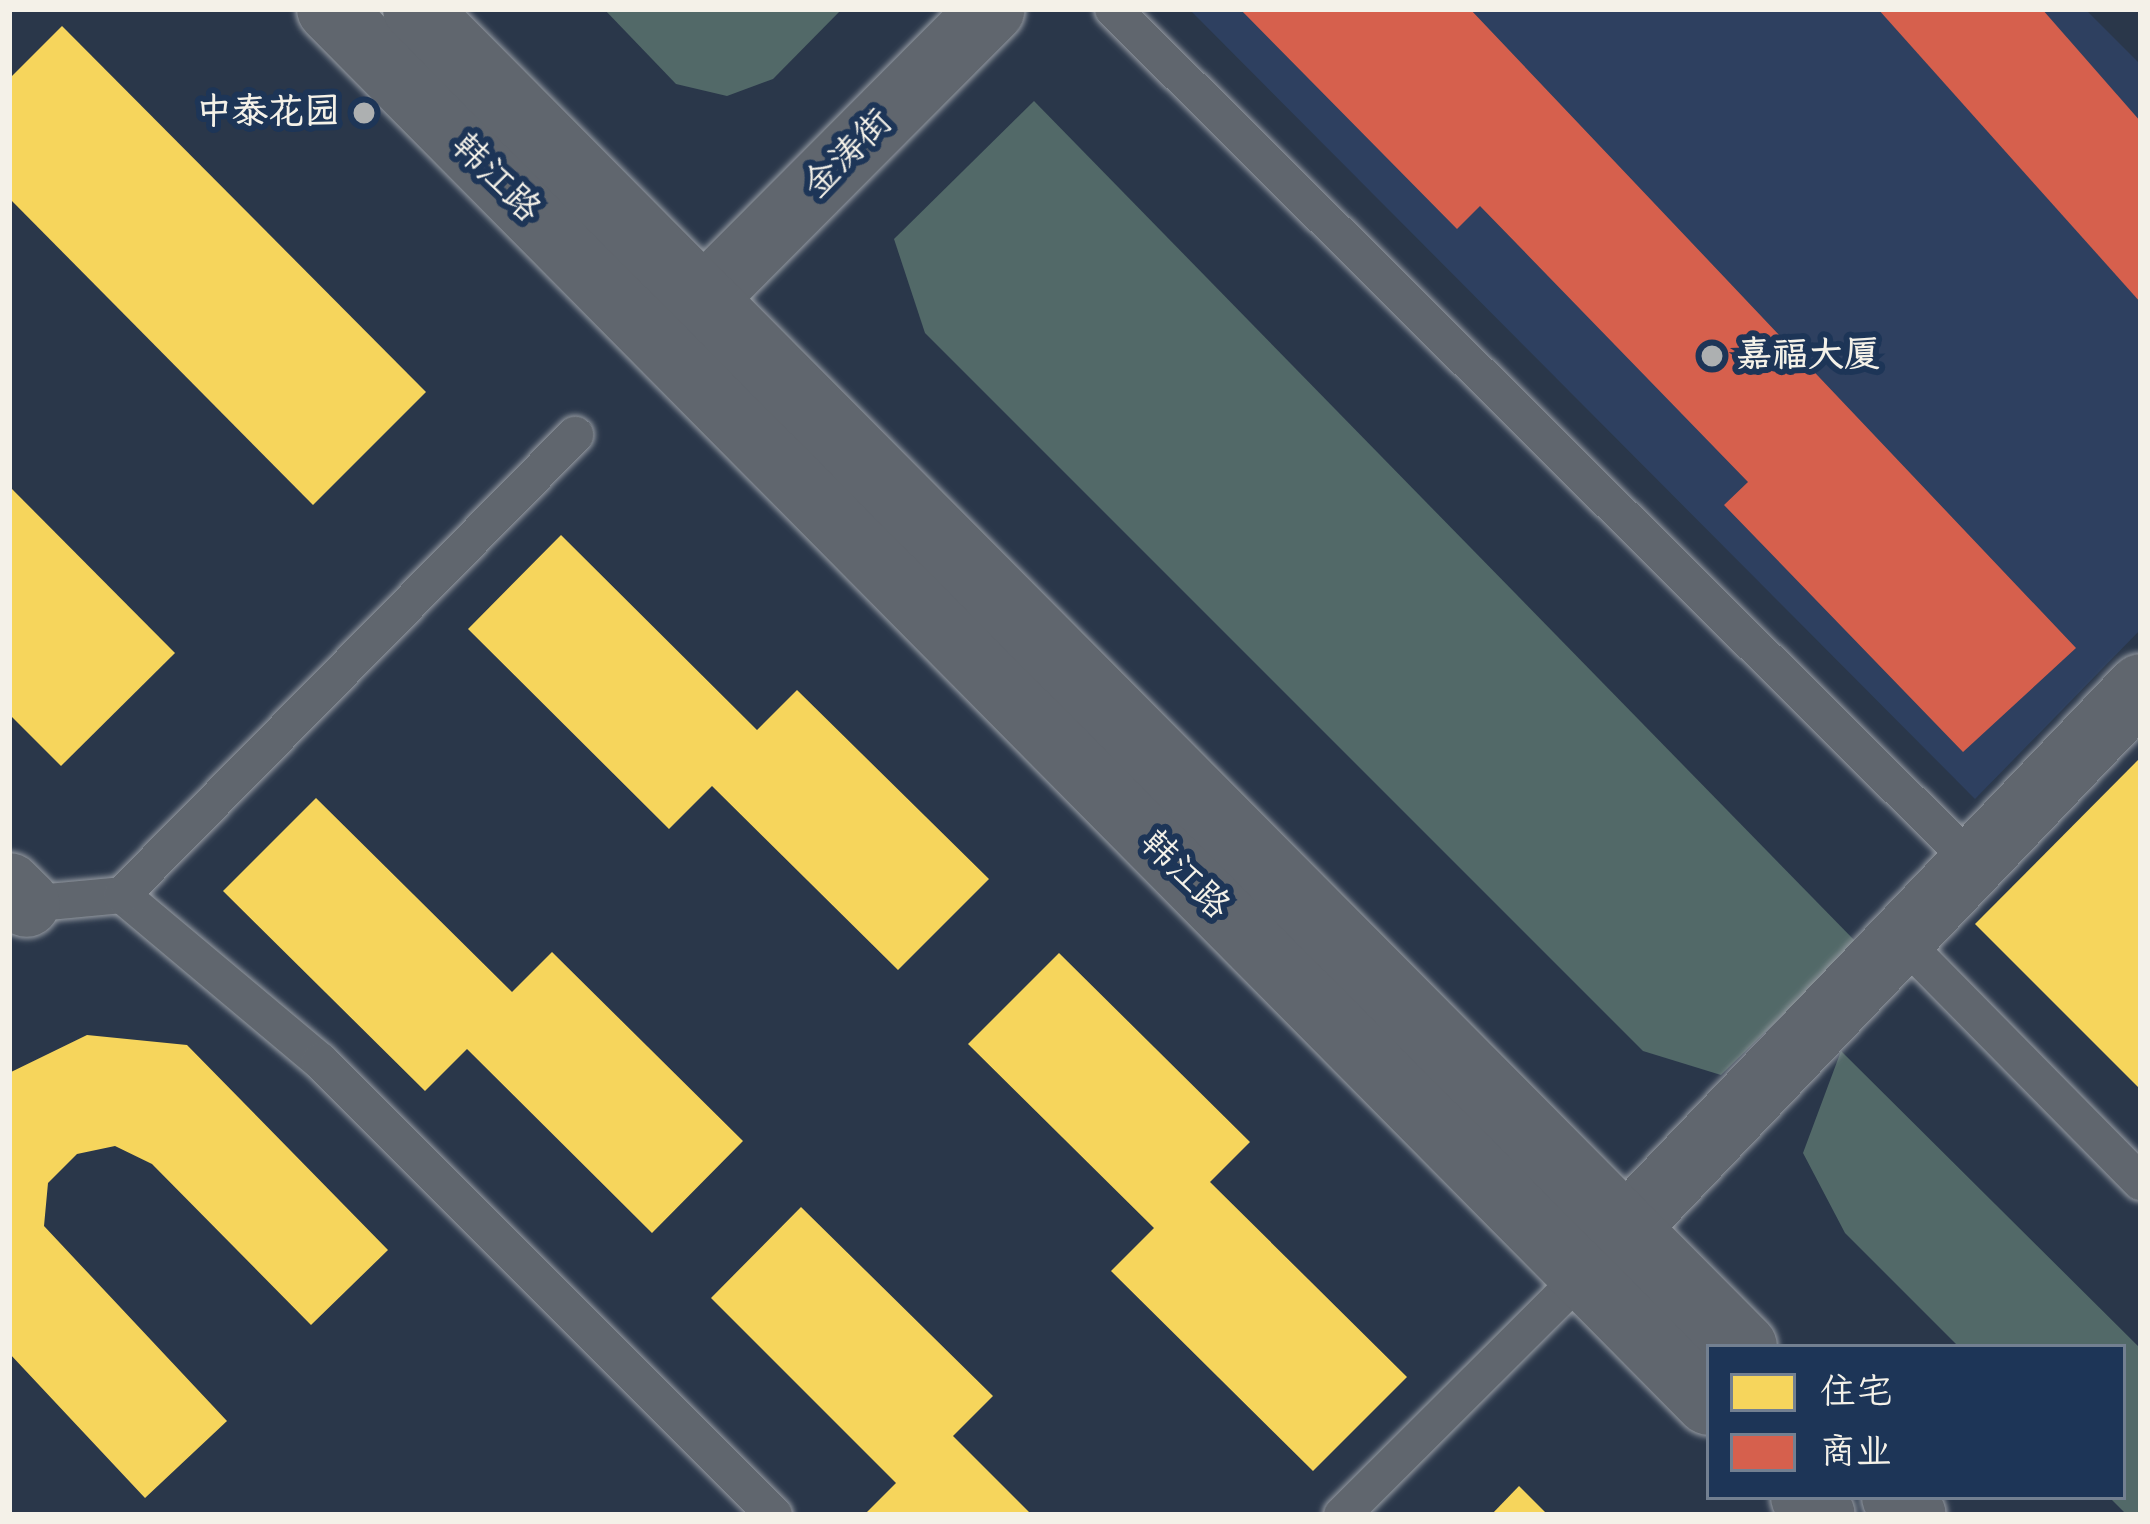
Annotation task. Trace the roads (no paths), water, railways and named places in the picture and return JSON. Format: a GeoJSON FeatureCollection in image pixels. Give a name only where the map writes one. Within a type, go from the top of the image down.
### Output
{"type":"FeatureCollection","features":[{"type":"Feature","properties":{"kind":"street","name":"韩江路"},"geometry":{"type":"LineString","coordinates":[[330,9],[683,323],[1603,1253],[1706,1398]]}},
{"type":"Feature","properties":{"kind":"street","name":"韩江路"},"geometry":{"type":"LineString","coordinates":[[416,9],[683,323]]}},
{"type":"Feature","properties":{"kind":"street","name":"金涛街"},"geometry":{"type":"LineString","coordinates":[[683,323],[992,9]]}},
{"type":"Feature","properties":{"kind":"street"},"geometry":{"type":"LineString","coordinates":[[1603,1253],[2141,688]]}},
{"type":"Feature","properties":{"kind":"street","name":"韩江路"},"geometry":{"type":"LineString","coordinates":[[1603,1253],[1740,1344]]}},
{"type":"Feature","properties":{"kind":"lane"},"geometry":{"type":"LineString","coordinates":[[1113,9],[1973,863]]}},
{"type":"Feature","properties":{"kind":"lane"},"geometry":{"type":"LineString","coordinates":[[15,904],[122,895],[575,435]]}},
{"type":"Feature","properties":{"kind":"lane"},"geometry":{"type":"LineString","coordinates":[[122,895],[320,1061],[774,1515]]}},
{"type":"Feature","properties":{"kind":"lane"},"geometry":{"type":"LineString","coordinates":[[1900,938],[2141,1182]]}},
{"type":"Feature","properties":{"kind":"lane"},"geometry":{"type":"LineString","coordinates":[[1342,1515],[1603,1253]]}},
{"type":"Feature","properties":{"kind":"place","name":"中泰花园"},"geometry":{"type":"Point","coordinates":[364,113]}},
{"type":"Feature","properties":{"kind":"place","name":"嘉福大厦"},"geometry":{"type":"Point","coordinates":[1712,356]}}]}
